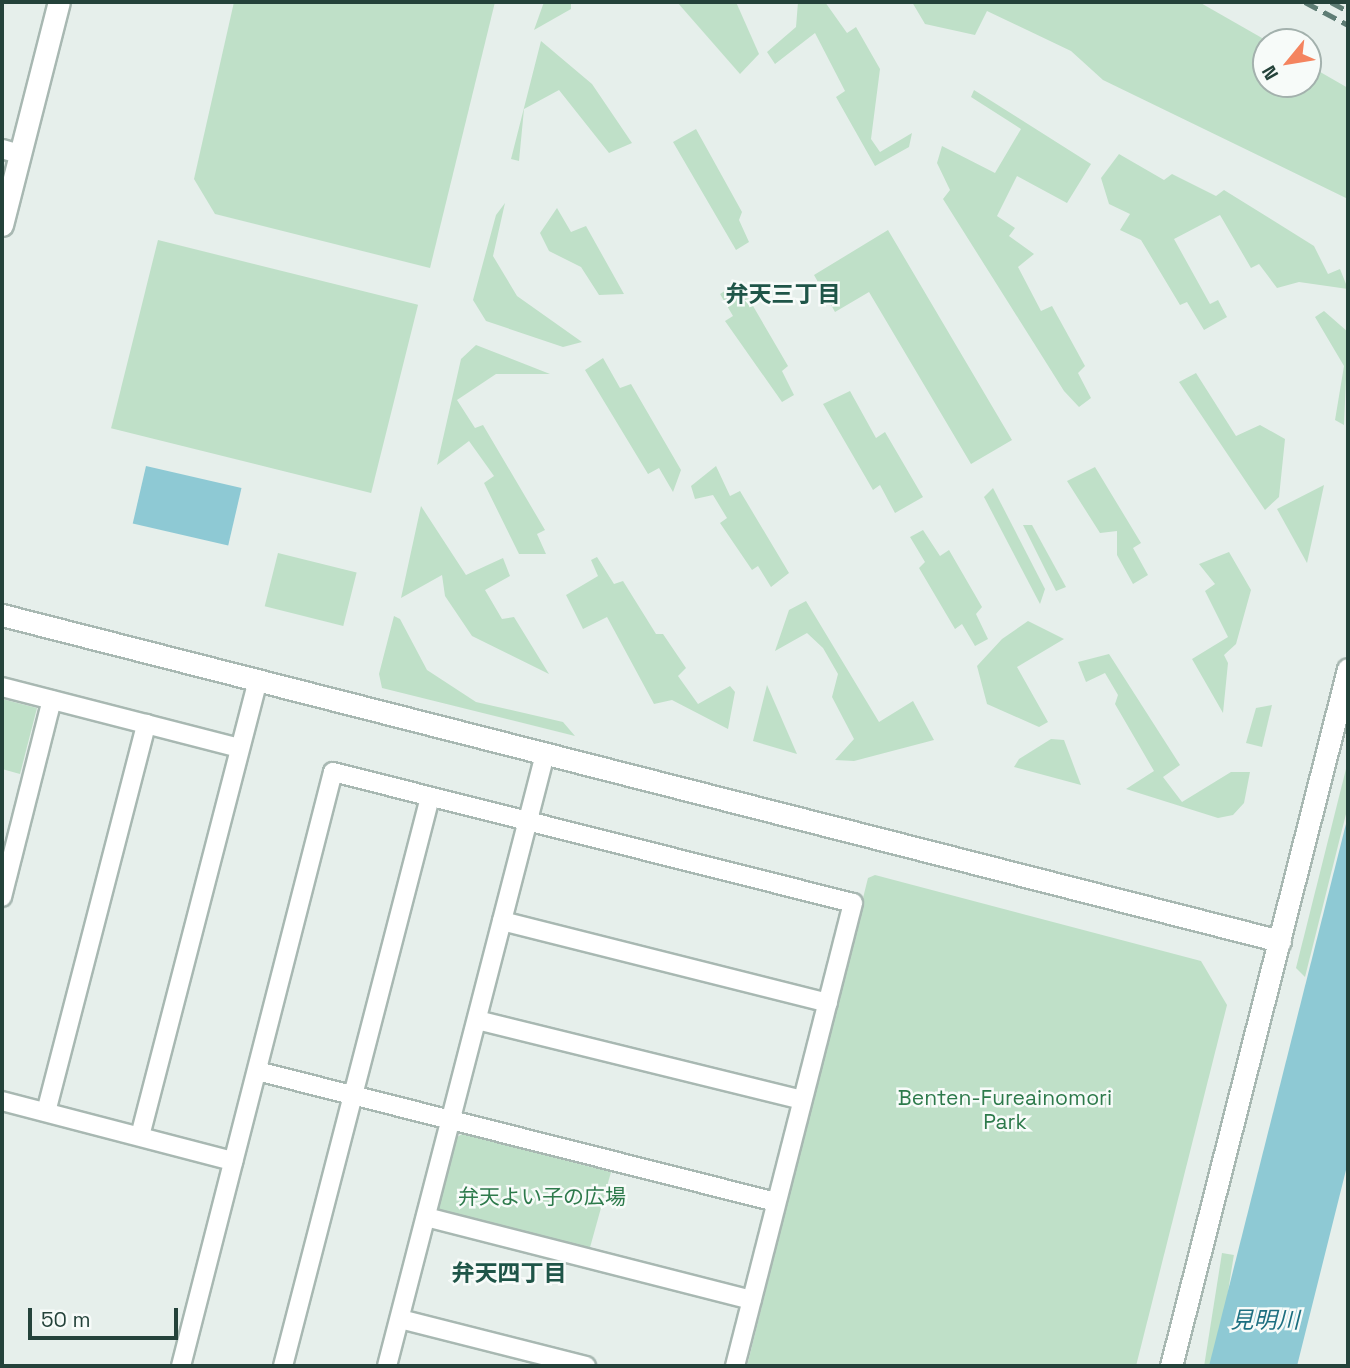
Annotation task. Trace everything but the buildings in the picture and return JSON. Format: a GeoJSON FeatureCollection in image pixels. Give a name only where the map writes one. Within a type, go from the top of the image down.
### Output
{"type":"FeatureCollection","features":[{"type":"Feature","properties":{"kind":"street"},"geometry":{"type":"LineString","coordinates":[[2,225],[11,152],[59,2]]}},
{"type":"Feature","properties":{"kind":"street"},"geometry":{"type":"LineString","coordinates":[[2,615],[1279,941]]}},
{"type":"Feature","properties":{"kind":"street"},"geometry":{"type":"LineString","coordinates":[[1171,1366],[1348,669]]}},
{"type":"Feature","properties":{"kind":"street"},"geometry":{"type":"LineString","coordinates":[[140,1136],[257,682]]}},
{"type":"Feature","properties":{"kind":"street"},"geometry":{"type":"LineString","coordinates":[[2,687],[239,748]]}},
{"type":"Feature","properties":{"kind":"street"},"geometry":{"type":"LineString","coordinates":[[2,897],[52,700]]}},
{"type":"Feature","properties":{"kind":"street"},"geometry":{"type":"LineString","coordinates":[[46,1112],[146,724]]}},
{"type":"Feature","properties":{"kind":"street"},"geometry":{"type":"LineString","coordinates":[[387,1366],[545,754]]}},
{"type":"Feature","properties":{"kind":"street"},"geometry":{"type":"LineString","coordinates":[[181,1366],[333,772],[853,903],[735,1366]]}},
{"type":"Feature","properties":{"kind":"street"},"geometry":{"type":"LineString","coordinates":[[283,1366],[430,797]]}},
{"type":"Feature","properties":{"kind":"street"},"geometry":{"type":"LineString","coordinates":[[502,921],[828,1003]]}},
{"type":"Feature","properties":{"kind":"street"},"geometry":{"type":"LineString","coordinates":[[477,1020],[802,1101]]}},
{"type":"Feature","properties":{"kind":"street"},"geometry":{"type":"LineString","coordinates":[[257,1071],[776,1202]]}},
{"type":"Feature","properties":{"kind":"street"},"geometry":{"type":"LineString","coordinates":[[2,1101],[233,1161]]}},
{"type":"Feature","properties":{"kind":"street"},"geometry":{"type":"LineString","coordinates":[[426,1217],[752,1300]]}},
{"type":"Feature","properties":{"kind":"street"},"geometry":{"type":"LineString","coordinates":[[400,1319],[586,1366]]}},
{"type":"Feature","properties":{"kind":"green space"},"geometry":{"type":"Polygon","coordinates":[[[234,2],[495,2],[430,268],[215,214],[194,179],[234,2]]]}},
{"type":"Feature","properties":{"kind":"green space"},"geometry":{"type":"Polygon","coordinates":[[[544,2],[571,2],[571,9],[534,30],[544,2]]]}},
{"type":"Feature","properties":{"kind":"green space"},"geometry":{"type":"Polygon","coordinates":[[[677,2],[736,2],[759,54],[740,74],[677,2]]]}},
{"type":"Feature","properties":{"kind":"green space"},"geometry":{"type":"Polygon","coordinates":[[[798,2],[825,2],[847,33],[856,27],[880,69],[871,139],[880,152],[912,133],[909,147],[875,166],[836,97],[845,91],[815,33],[775,64],[767,52],[796,27],[798,2]]]}},
{"type":"Feature","properties":{"kind":"green space"},"geometry":{"type":"Polygon","coordinates":[[[912,2],[1199,2],[1252,32],[1252,98],[1322,98],[1322,73],[1348,88],[1348,199],[1103,80],[1071,51],[987,11],[975,35],[925,24],[912,2]]]}},
{"type":"Feature","properties":{"kind":"green space"},"geometry":{"type":"Polygon","coordinates":[[[541,41],[592,84],[632,143],[609,153],[559,90],[524,109],[519,161],[511,159],[541,41]]]}},
{"type":"Feature","properties":{"kind":"green space"},"geometry":{"type":"Polygon","coordinates":[[[974,90],[1091,164],[1067,203],[1017,176],[997,216],[1015,228],[1009,236],[1034,254],[1018,267],[1041,311],[1052,306],[1085,366],[1078,373],[1091,398],[1079,407],[1064,391],[943,199],[950,190],[937,163],[942,146],[995,173],[1021,129],[971,97],[974,90]]]}},
{"type":"Feature","properties":{"kind":"green space"},"geometry":{"type":"Polygon","coordinates":[[[696,129],[742,212],[739,220],[749,242],[736,250],[673,142],[696,129]]]}},
{"type":"Feature","properties":{"kind":"green space"},"geometry":{"type":"Polygon","coordinates":[[[1119,154],[1164,180],[1172,174],[1216,196],[1224,190],[1314,246],[1328,274],[1340,269],[1348,289],[1299,282],[1277,288],[1259,264],[1251,268],[1220,215],[1174,239],[1210,304],[1218,300],[1227,317],[1204,330],[1187,302],[1180,305],[1141,240],[1120,230],[1130,214],[1109,204],[1101,178],[1119,154]]]}},
{"type":"Feature","properties":{"kind":"green space"},"geometry":{"type":"Polygon","coordinates":[[[505,203],[493,256],[517,296],[582,342],[563,347],[486,321],[473,300],[496,215],[505,203]]]}},
{"type":"Feature","properties":{"kind":"green space"},"geometry":{"type":"Polygon","coordinates":[[[557,208],[571,232],[586,226],[624,294],[599,295],[581,267],[549,251],[540,233],[557,208]]]}},
{"type":"Feature","properties":{"kind":"green space"},"geometry":{"type":"Polygon","coordinates":[[[888,230],[1012,440],[971,464],[869,292],[835,312],[814,275],[888,230]]]}},
{"type":"Feature","properties":{"kind":"green space"},"geometry":{"type":"Polygon","coordinates":[[[158,240],[418,305],[371,493],[111,428],[158,240]]]}},
{"type":"Feature","properties":{"kind":"green space"},"geometry":{"type":"Polygon","coordinates":[[[739,282],[788,366],[782,371],[794,395],[782,402],[725,321],[733,316],[720,294],[739,282]]]}},
{"type":"Feature","properties":{"kind":"green space"},"geometry":{"type":"Polygon","coordinates":[[[1324,311],[1348,332],[1344,425],[1335,420],[1344,366],[1315,317],[1324,311]]]}},
{"type":"Feature","properties":{"kind":"green space"},"geometry":{"type":"Polygon","coordinates":[[[476,345],[550,374],[496,374],[457,400],[475,428],[483,425],[545,530],[537,534],[546,554],[519,554],[484,483],[494,476],[469,441],[437,465],[461,359],[476,345]]]}},
{"type":"Feature","properties":{"kind":"green space"},"geometry":{"type":"Polygon","coordinates":[[[603,358],[620,388],[631,384],[681,470],[673,492],[659,468],[648,474],[585,370],[603,358]]]}},
{"type":"Feature","properties":{"kind":"green space"},"geometry":{"type":"Polygon","coordinates":[[[1196,373],[1236,436],[1260,425],[1285,439],[1279,497],[1265,510],[1179,382],[1196,373]]]}},
{"type":"Feature","properties":{"kind":"green space"},"geometry":{"type":"Polygon","coordinates":[[[850,391],[876,438],[885,432],[923,497],[895,513],[880,485],[873,490],[823,404],[850,391]]]}},
{"type":"Feature","properties":{"kind":"green space"},"geometry":{"type":"Polygon","coordinates":[[[716,466],[730,496],[740,491],[789,573],[771,587],[758,566],[752,570],[720,523],[727,518],[713,495],[695,499],[691,486],[716,466]]]}},
{"type":"Feature","properties":{"kind":"green space"},"geometry":{"type":"Polygon","coordinates":[[[1095,467],[1141,543],[1133,548],[1148,575],[1133,584],[1117,555],[1117,531],[1100,533],[1067,481],[1095,467]]]}},
{"type":"Feature","properties":{"kind":"green space"},"geometry":{"type":"Polygon","coordinates":[[[1324,485],[1317,518],[1307,563],[1277,509],[1324,485]]]}},
{"type":"Feature","properties":{"kind":"green space"},"geometry":{"type":"Polygon","coordinates":[[[993,488],[1045,589],[1040,604],[984,497],[993,488]]]}},
{"type":"Feature","properties":{"kind":"green space"},"geometry":{"type":"Polygon","coordinates":[[[421,506],[466,575],[503,558],[510,576],[485,590],[502,619],[514,617],[549,674],[472,636],[445,596],[442,575],[401,598],[421,506]]]}},
{"type":"Feature","properties":{"kind":"green space"},"geometry":{"type":"Polygon","coordinates":[[[1023,525],[1032,525],[1066,587],[1056,591],[1023,525]]]}},
{"type":"Feature","properties":{"kind":"green space"},"geometry":{"type":"Polygon","coordinates":[[[923,530],[940,556],[949,550],[982,607],[976,614],[988,639],[975,646],[962,624],[955,629],[919,568],[925,562],[910,537],[923,530]]]}},
{"type":"Feature","properties":{"kind":"green space"},"geometry":{"type":"Polygon","coordinates":[[[1229,552],[1251,590],[1236,644],[1224,655],[1228,663],[1223,713],[1192,659],[1228,637],[1205,591],[1215,584],[1199,564],[1229,552]]]}},
{"type":"Feature","properties":{"kind":"green space"},"geometry":{"type":"Polygon","coordinates":[[[278,553],[357,573],[343,626],[265,606],[278,553]]]}},
{"type":"Feature","properties":{"kind":"green space"},"geometry":{"type":"Polygon","coordinates":[[[597,557],[614,584],[623,581],[656,634],[663,634],[686,668],[678,676],[698,704],[730,686],[735,692],[728,729],[672,700],[654,704],[607,617],[583,629],[566,595],[598,576],[591,560],[597,557]]]}},
{"type":"Feature","properties":{"kind":"green space"},"geometry":{"type":"Polygon","coordinates":[[[806,601],[879,722],[913,701],[934,740],[854,761],[835,760],[854,739],[832,697],[838,674],[823,648],[807,633],[775,651],[789,610],[806,601]]]}},
{"type":"Feature","properties":{"kind":"green space"},"geometry":{"type":"Polygon","coordinates":[[[394,616],[400,619],[427,670],[476,702],[563,722],[575,736],[382,688],[379,674],[394,616]]]}},
{"type":"Feature","properties":{"kind":"green space"},"geometry":{"type":"Polygon","coordinates":[[[1028,621],[1064,639],[1017,667],[1048,722],[1039,727],[987,704],[977,666],[1002,639],[1028,621]]]}},
{"type":"Feature","properties":{"kind":"green space"},"geometry":{"type":"Polygon","coordinates":[[[1109,654],[1180,765],[1163,777],[1182,802],[1231,772],[1250,772],[1244,803],[1233,815],[1218,818],[1126,789],[1154,771],[1115,704],[1118,695],[1105,673],[1086,682],[1078,662],[1109,654]]]}},
{"type":"Feature","properties":{"kind":"green space"},"geometry":{"type":"Polygon","coordinates":[[[767,685],[797,754],[753,741],[767,685]]]}},
{"type":"Feature","properties":{"kind":"green space"},"geometry":{"type":"Polygon","coordinates":[[[2,699],[37,708],[20,774],[2,769],[2,699]]]}},
{"type":"Feature","properties":{"kind":"green space"},"geometry":{"type":"Polygon","coordinates":[[[1272,705],[1262,747],[1246,743],[1256,708],[1272,705]]]}},
{"type":"Feature","properties":{"kind":"green space"},"geometry":{"type":"Polygon","coordinates":[[[1051,739],[1064,740],[1081,785],[1014,767],[1019,759],[1051,739]]]}},
{"type":"Feature","properties":{"kind":"green space"},"geometry":{"type":"Polygon","coordinates":[[[1348,761],[1348,806],[1305,977],[1296,968],[1348,761]]]}},
{"type":"Feature","properties":{"kind":"green space","name":"Benten-Fureainomori Park"},"geometry":{"type":"Polygon","coordinates":[[[875,875],[1201,961],[1227,1005],[1136,1366],[747,1366],[868,878],[875,875]]]}},
{"type":"Feature","properties":{"kind":"green space","name":"弁天よい子の広場"},"geometry":{"type":"Polygon","coordinates":[[[462,1134],[611,1172],[589,1251],[442,1214],[437,1206],[454,1139],[462,1134]]]}},
{"type":"Feature","properties":{"kind":"green space"},"geometry":{"type":"Polygon","coordinates":[[[1222,1253],[1234,1255],[1216,1366],[1204,1366],[1222,1253]]]}},
{"type":"Feature","properties":{"kind":"water"},"geometry":{"type":"Polygon","coordinates":[[[146,466],[241,488],[228,546],[133,523],[146,466]]]}},
{"type":"Feature","properties":{"kind":"water","name":"見明川"},"geometry":{"type":"Polygon","coordinates":[[[1348,816],[1348,1162],[1297,1366],[1209,1366],[1348,816]]]}},
{"type":"Feature","properties":{"kind":"railway"},"geometry":{"type":"LineString","coordinates":[[1305,2],[1348,25]]}},
{"type":"Feature","properties":{"kind":"railway"},"geometry":{"type":"LineString","coordinates":[[1331,2],[1348,11]]}},
{"type":"Feature","properties":{"kind":"district","name":"弁天三丁目"},"geometry":{"type":"Point","coordinates":[783,294]}},
{"type":"Feature","properties":{"kind":"district","name":"弁天四丁目"},"geometry":{"type":"Point","coordinates":[509,1273]}}]}
